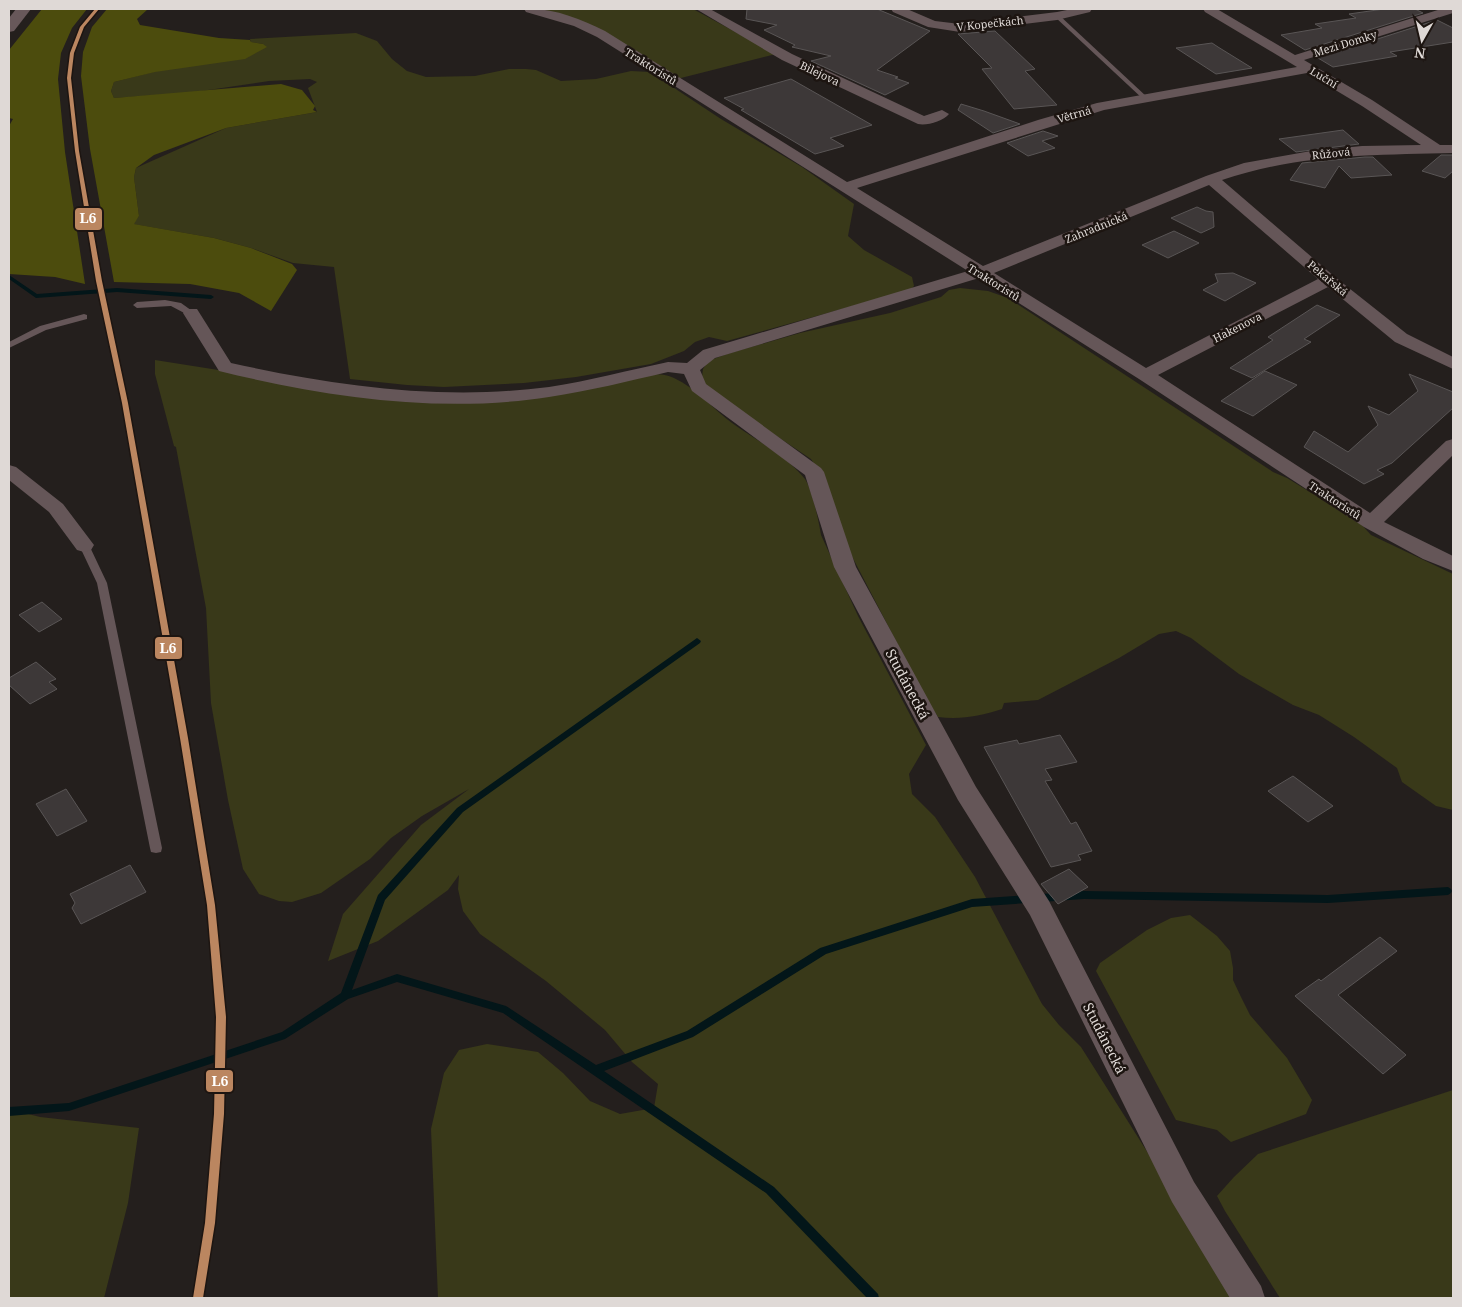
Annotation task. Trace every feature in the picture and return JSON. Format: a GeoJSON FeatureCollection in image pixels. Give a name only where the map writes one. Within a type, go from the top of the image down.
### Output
{"type":"FeatureCollection","features":[{"type":"Feature","properties":{"kind":"main road"},"geometry":{"type":"LineString","coordinates":[[9,28],[24,9]]}},
{"type":"Feature","properties":{"kind":"street","name":"Traktoristů"},"geometry":{"type":"LineString","coordinates":[[530,9],[578,23],[600,34],[1145,375],[1371,523],[1453,564]]}},
{"type":"Feature","properties":{"kind":"street","name":"Bilejova"},"geometry":{"type":"LineString","coordinates":[[702,9],[787,57],[923,121],[942,114]]}},
{"type":"Feature","properties":{"kind":"street","name":"V Kopečkách"},"geometry":{"type":"LineString","coordinates":[[897,9],[932,24],[960,28],[1056,16],[1086,9]]}},
{"type":"Feature","properties":{"kind":"street","name":"Luční"},"geometry":{"type":"LineString","coordinates":[[1209,9],[1367,103],[1436,149]]}},
{"type":"Feature","properties":{"kind":"street","name":"Mezi Domky"},"geometry":{"type":"LineString","coordinates":[[1295,59],[1453,9]]}},
{"type":"Feature","properties":{"kind":"street","name":"Větrná"},"geometry":{"type":"LineString","coordinates":[[845,187],[1043,123],[1102,106],[1310,68]]}},
{"type":"Feature","properties":{"kind":"street","name":"Růžová"},"geometry":{"type":"LineString","coordinates":[[1211,179],[1249,166],[1311,155],[1362,150],[1453,149]]}},
{"type":"Feature","properties":{"kind":"street","name":"Zahradnická"},"geometry":{"type":"LineString","coordinates":[[980,273],[1211,179]]}},
{"type":"Feature","properties":{"kind":"street","name":"Pekařská"},"geometry":{"type":"LineString","coordinates":[[1211,179],[1329,280],[1401,338],[1453,364]]}},
{"type":"Feature","properties":{"kind":"street"},"geometry":{"type":"LineString","coordinates":[[191,312],[225,367],[287,381],[366,393],[464,399],[549,392],[668,367],[691,369],[709,354],[980,273]]}},
{"type":"Feature","properties":{"kind":"street","name":"Hakenova"},"geometry":{"type":"LineString","coordinates":[[1145,375],[1329,280]]}},
{"type":"Feature","properties":{"kind":"street","name":"Studánecká"},"geometry":{"type":"LineString","coordinates":[[691,369],[698,387],[814,472],[846,567],[967,793],[1040,909],[1183,1192],[1249,1298]]}},
{"type":"Feature","properties":{"kind":"street"},"geometry":{"type":"LineString","coordinates":[[1371,523],[1453,445]]}},
{"type":"Feature","properties":{"kind":"street"},"geometry":{"type":"LineString","coordinates":[[9,472],[56,508],[84,544]]}},
{"type":"Feature","properties":{"kind":"lane"},"geometry":{"type":"LineString","coordinates":[[1056,16],[1145,98]]}},
{"type":"Feature","properties":{"kind":"lane"},"geometry":{"type":"LineString","coordinates":[[136,306],[161,303],[180,304],[191,312]]}},
{"type":"Feature","properties":{"kind":"lane"},"geometry":{"type":"LineString","coordinates":[[9,345],[43,328],[84,317]]}},
{"type":"Feature","properties":{"kind":"lane"},"geometry":{"type":"LineString","coordinates":[[84,544],[102,583],[156,848]]}},
{"type":"Feature","properties":{"kind":"shaded area"},"geometry":{"type":"Polygon","coordinates":[[[42,9],[87,9],[72,28],[61,53],[58,79],[65,152],[85,284],[55,277],[9,274],[9,126],[13,119],[9,118],[9,50],[42,9]]]}},
{"type":"Feature","properties":{"kind":"shaded area"},"geometry":{"type":"Polygon","coordinates":[[[107,9],[148,9],[137,19],[140,25],[219,38],[250,40],[267,47],[245,59],[155,72],[114,82],[111,91],[114,98],[281,84],[302,90],[315,106],[313,110],[317,112],[226,128],[154,155],[136,168],[134,177],[139,216],[134,224],[214,238],[251,248],[292,264],[297,270],[271,311],[239,293],[190,284],[114,282],[90,149],[81,76],[83,52],[92,27],[107,9]]]}},
{"type":"Feature","properties":{"kind":"shaded area"},"geometry":{"type":"Polygon","coordinates":[[[535,9],[693,9],[776,54],[673,80],[578,21],[535,9]]]}},
{"type":"Feature","properties":{"kind":"shaded area"},"geometry":{"type":"Polygon","coordinates":[[[356,33],[377,41],[392,59],[407,71],[426,77],[475,76],[509,69],[526,69],[536,70],[561,81],[596,79],[631,71],[650,72],[721,119],[802,167],[854,204],[848,236],[864,250],[912,277],[914,286],[910,290],[727,341],[709,337],[695,342],[684,351],[651,364],[576,377],[524,383],[444,387],[350,379],[334,267],[293,263],[251,248],[214,238],[133,224],[139,216],[134,177],[136,168],[226,128],[317,112],[308,88],[317,82],[310,79],[269,81],[188,93],[114,98],[111,91],[114,82],[263,44],[251,42],[250,39],[356,33]]]}},
{"type":"Feature","properties":{"kind":"shaded area"},"geometry":{"type":"Polygon","coordinates":[[[960,288],[988,291],[1008,298],[1273,472],[1287,478],[1359,522],[1371,535],[1453,574],[1453,810],[1436,806],[1402,782],[1397,768],[1354,737],[1319,715],[1293,705],[1239,674],[1191,638],[1176,631],[1159,634],[1119,658],[1038,700],[1004,703],[1002,709],[970,717],[938,717],[923,693],[843,539],[823,478],[811,459],[726,402],[705,384],[702,377],[703,369],[708,361],[727,354],[800,333],[890,313],[941,297],[949,290],[960,288]]]}},
{"type":"Feature","properties":{"kind":"shaded area"},"geometry":{"type":"Polygon","coordinates":[[[155,360],[231,372],[474,400],[648,374],[665,375],[690,387],[732,423],[789,463],[808,484],[821,535],[858,616],[926,745],[909,774],[912,794],[935,817],[975,877],[1042,1004],[1059,1025],[1081,1047],[1158,1169],[1196,1240],[1232,1298],[438,1298],[431,1129],[444,1073],[459,1050],[487,1044],[538,1052],[563,1073],[590,1101],[620,1114],[654,1108],[658,1084],[632,1062],[605,1030],[546,981],[480,934],[463,911],[458,889],[459,875],[448,890],[378,941],[328,961],[343,914],[421,825],[469,789],[422,816],[391,838],[370,859],[321,893],[292,902],[279,901],[259,894],[243,869],[228,800],[211,703],[206,608],[176,447],[174,446],[155,374],[155,360]]]}},
{"type":"Feature","properties":{"kind":"shaded area"},"geometry":{"type":"Polygon","coordinates":[[[1190,915],[1217,936],[1230,951],[1233,980],[1250,1015],[1287,1058],[1312,1100],[1306,1114],[1231,1142],[1217,1130],[1176,1120],[1096,971],[1100,963],[1147,930],[1171,918],[1190,915]]]}},
{"type":"Feature","properties":{"kind":"shaded area"},"geometry":{"type":"Polygon","coordinates":[[[1453,1090],[1453,1298],[1280,1298],[1217,1196],[1258,1154],[1453,1090]]]}},
{"type":"Feature","properties":{"kind":"shaded area"},"geometry":{"type":"Polygon","coordinates":[[[9,1109],[40,1117],[139,1128],[128,1203],[104,1298],[9,1298],[9,1109]]]}},
{"type":"Feature","properties":{"kind":"building"},"geometry":{"type":"Polygon","coordinates":[[[747,9],[877,9],[930,31],[877,70],[909,83],[885,95],[811,61],[831,56],[792,47],[795,45],[764,30],[777,25],[746,19],[747,9]]]}},
{"type":"Feature","properties":{"kind":"building"},"geometry":{"type":"Polygon","coordinates":[[[1384,9],[1415,9],[1423,13],[1305,50],[1281,35],[1322,28],[1315,24],[1356,18],[1349,14],[1384,9]]]}},
{"type":"Feature","properties":{"kind":"building"},"geometry":{"type":"Polygon","coordinates":[[[1437,20],[1453,28],[1453,42],[1390,52],[1397,56],[1333,67],[1318,58],[1437,20]]]}},
{"type":"Feature","properties":{"kind":"building"},"geometry":{"type":"Polygon","coordinates":[[[995,31],[1035,69],[1025,71],[1057,105],[1014,109],[982,69],[992,68],[958,34],[995,31]]]}},
{"type":"Feature","properties":{"kind":"building"},"geometry":{"type":"Polygon","coordinates":[[[1212,43],[1252,68],[1216,74],[1176,48],[1212,43]]]}},
{"type":"Feature","properties":{"kind":"building"},"geometry":{"type":"Polygon","coordinates":[[[791,79],[872,125],[830,138],[844,146],[815,154],[724,98],[791,79]]]}},
{"type":"Feature","properties":{"kind":"building"},"geometry":{"type":"Polygon","coordinates":[[[961,104],[1020,124],[993,133],[958,110],[961,104]]]}},
{"type":"Feature","properties":{"kind":"building"},"geometry":{"type":"Polygon","coordinates":[[[1343,130],[1359,144],[1296,152],[1279,139],[1343,130]]]}},
{"type":"Feature","properties":{"kind":"building"},"geometry":{"type":"Polygon","coordinates":[[[1043,131],[1058,136],[1042,141],[1055,148],[1028,156],[1007,143],[1043,131]]]}},
{"type":"Feature","properties":{"kind":"building"},"geometry":{"type":"Polygon","coordinates":[[[1441,155],[1453,155],[1453,171],[1445,178],[1422,171],[1441,155]]]}},
{"type":"Feature","properties":{"kind":"building"},"geometry":{"type":"Polygon","coordinates":[[[1373,157],[1392,175],[1351,178],[1339,166],[1325,188],[1290,180],[1302,163],[1373,157]]]}},
{"type":"Feature","properties":{"kind":"building"},"geometry":{"type":"Polygon","coordinates":[[[1197,207],[1213,212],[1214,227],[1201,233],[1171,218],[1197,207]]]}},
{"type":"Feature","properties":{"kind":"building"},"geometry":{"type":"Polygon","coordinates":[[[1174,231],[1199,243],[1168,258],[1142,245],[1174,231]]]}},
{"type":"Feature","properties":{"kind":"building"},"geometry":{"type":"Polygon","coordinates":[[[1233,273],[1256,283],[1225,301],[1203,290],[1218,282],[1215,274],[1233,273]]]}},
{"type":"Feature","properties":{"kind":"building"},"geometry":{"type":"Polygon","coordinates":[[[1317,305],[1340,315],[1304,339],[1311,342],[1252,378],[1230,368],[1273,340],[1268,337],[1317,305]]]}},
{"type":"Feature","properties":{"kind":"building"},"geometry":{"type":"Polygon","coordinates":[[[1265,371],[1297,385],[1253,416],[1221,401],[1265,371]]]}},
{"type":"Feature","properties":{"kind":"building"},"geometry":{"type":"Polygon","coordinates":[[[1409,374],[1453,392],[1453,408],[1392,463],[1377,470],[1384,474],[1364,484],[1304,447],[1314,431],[1348,452],[1378,425],[1368,406],[1389,415],[1418,391],[1409,374]]]}},
{"type":"Feature","properties":{"kind":"building"},"geometry":{"type":"Polygon","coordinates":[[[42,602],[62,619],[39,632],[19,615],[42,602]]]}},
{"type":"Feature","properties":{"kind":"building"},"geometry":{"type":"Polygon","coordinates":[[[36,662],[56,679],[49,682],[57,689],[30,704],[9,685],[9,678],[36,662]]]}},
{"type":"Feature","properties":{"kind":"building"},"geometry":{"type":"Polygon","coordinates":[[[1060,735],[1077,762],[1045,769],[1052,780],[1045,781],[1071,824],[1076,822],[1092,851],[1078,855],[1081,860],[1051,867],[984,747],[1017,740],[1019,744],[1060,735]]]}},
{"type":"Feature","properties":{"kind":"building"},"geometry":{"type":"Polygon","coordinates":[[[1293,776],[1333,806],[1308,822],[1268,791],[1293,776]]]}},
{"type":"Feature","properties":{"kind":"building"},"geometry":{"type":"Polygon","coordinates":[[[66,789],[87,821],[57,836],[36,804],[66,789]]]}},
{"type":"Feature","properties":{"kind":"building"},"geometry":{"type":"Polygon","coordinates":[[[130,865],[146,892],[81,924],[72,908],[75,903],[70,894],[130,865]]]}},
{"type":"Feature","properties":{"kind":"building"},"geometry":{"type":"Polygon","coordinates":[[[1069,869],[1088,887],[1058,904],[1041,884],[1069,869]]]}},
{"type":"Feature","properties":{"kind":"building"},"geometry":{"type":"Polygon","coordinates":[[[1380,937],[1397,951],[1338,995],[1406,1055],[1383,1074],[1295,996],[1319,979],[1321,981],[1380,937]]]}},
{"type":"Feature","properties":{"kind":"waterway"},"geometry":{"type":"LineString","coordinates":[[9,277],[36,296],[117,290],[211,297]]}},
{"type":"Feature","properties":{"kind":"waterway"},"geometry":{"type":"LineString","coordinates":[[345,996],[381,898],[460,810],[697,641]]}},
{"type":"Feature","properties":{"kind":"waterway"},"geometry":{"type":"LineString","coordinates":[[595,1070],[690,1034],[823,951],[972,903],[1084,895],[1328,899],[1448,891]]}},
{"type":"Feature","properties":{"kind":"waterway"},"geometry":{"type":"LineString","coordinates":[[345,996],[397,978],[506,1010],[595,1070]]}},
{"type":"Feature","properties":{"kind":"waterway"},"geometry":{"type":"LineString","coordinates":[[9,1112],[69,1107],[285,1035],[345,996]]}},
{"type":"Feature","properties":{"kind":"waterway"},"geometry":{"type":"LineString","coordinates":[[595,1070],[770,1190],[874,1298]]}},
{"type":"Feature","properties":{"kind":"transit line","name":"L6"},"geometry":{"type":"LineString","coordinates":[[97,9],[82,27],[72,53],[69,78],[77,151],[99,281],[125,403],[184,738],[211,905],[221,1017],[219,1114],[210,1223],[198,1298]]}}]}
